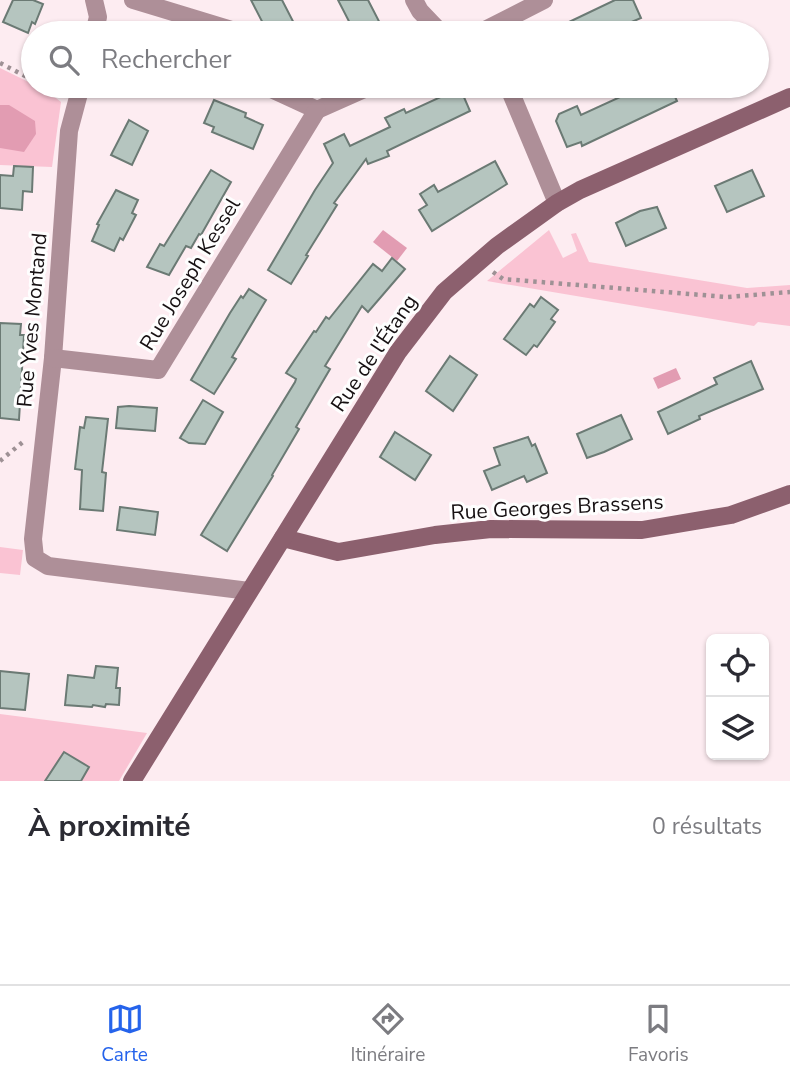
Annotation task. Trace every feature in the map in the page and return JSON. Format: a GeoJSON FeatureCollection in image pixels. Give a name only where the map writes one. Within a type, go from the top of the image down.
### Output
{"type":"FeatureCollection","features":[{"type":"Feature","properties":{"kind":"street"},"geometry":{"type":"LineString","coordinates":[[94,0],[97,21]]}},
{"type":"Feature","properties":{"kind":"street"},"geometry":{"type":"LineString","coordinates":[[133,0],[202,21]]}},
{"type":"Feature","properties":{"kind":"street"},"geometry":{"type":"LineString","coordinates":[[414,0],[430,21]]}},
{"type":"Feature","properties":{"kind":"street"},"geometry":{"type":"LineString","coordinates":[[503,21],[544,0]]}},
{"type":"Feature","properties":{"kind":"street","name":"Rue de l'Étang"},"geometry":{"type":"LineString","coordinates":[[132,781],[398,352],[444,292],[497,246],[580,190],[790,97]]}},
{"type":"Feature","properties":{"kind":"street","name":"Rue Yves Montand"},"geometry":{"type":"LineString","coordinates":[[78,98],[69,131],[53,358],[33,539],[35,558],[48,566],[249,591]]}},
{"type":"Feature","properties":{"kind":"street"},"geometry":{"type":"LineString","coordinates":[[291,98],[317,110],[344,98]]}},
{"type":"Feature","properties":{"kind":"street"},"geometry":{"type":"LineString","coordinates":[[513,98],[557,203]]}},
{"type":"Feature","properties":{"kind":"street","name":"Rue Joseph Kessel"},"geometry":{"type":"LineString","coordinates":[[53,358],[158,370],[317,110]]}},
{"type":"Feature","properties":{"kind":"street","name":"Rue Georges Brassens"},"geometry":{"type":"LineString","coordinates":[[283,538],[338,552],[435,535],[491,529],[642,530],[731,515],[790,494]]}},
{"type":"Feature","properties":{"kind":"path"},"geometry":{"type":"LineString","coordinates":[[0,63],[21,74]]}},
{"type":"Feature","properties":{"kind":"path"},"geometry":{"type":"LineString","coordinates":[[478,262],[503,279],[726,297],[790,292]]}},
{"type":"Feature","properties":{"kind":"shaded area"},"geometry":{"type":"Polygon","coordinates":[[[0,68],[21,78],[21,98],[56,98],[61,102],[52,167],[0,165],[0,68]]]}},
{"type":"Feature","properties":{"kind":"shaded area"},"geometry":{"type":"Polygon","coordinates":[[[0,105],[9,105],[35,121],[36,134],[24,152],[0,148],[0,105]]]}},
{"type":"Feature","properties":{"kind":"shaded area"},"geometry":{"type":"Polygon","coordinates":[[[383,230],[407,248],[397,261],[373,242],[383,230]]]}},
{"type":"Feature","properties":{"kind":"shaded area"},"geometry":{"type":"Polygon","coordinates":[[[549,230],[563,258],[577,251],[571,234],[576,233],[589,262],[747,288],[790,285],[790,326],[758,322],[754,326],[487,281],[549,230]]]}},
{"type":"Feature","properties":{"kind":"shaded area"},"geometry":{"type":"Polygon","coordinates":[[[676,368],[681,379],[658,389],[653,378],[676,368]]]}},
{"type":"Feature","properties":{"kind":"shaded area"},"geometry":{"type":"Polygon","coordinates":[[[0,547],[23,550],[20,575],[0,573],[0,547]]]}},
{"type":"Feature","properties":{"kind":"shaded area"},"geometry":{"type":"Polygon","coordinates":[[[0,714],[147,733],[119,781],[0,781],[0,714]]]}},
{"type":"Feature","properties":{"kind":"building"},"geometry":{"type":"Polygon","coordinates":[[[13,0],[33,0],[43,4],[36,21],[21,21],[21,30],[3,22],[13,0]]]}},
{"type":"Feature","properties":{"kind":"building"},"geometry":{"type":"Polygon","coordinates":[[[251,0],[282,0],[293,21],[262,21],[251,0]]]}},
{"type":"Feature","properties":{"kind":"building"},"geometry":{"type":"Polygon","coordinates":[[[338,0],[368,0],[379,21],[349,21],[338,0]]]}},
{"type":"Feature","properties":{"kind":"building"},"geometry":{"type":"Polygon","coordinates":[[[615,0],[633,0],[641,18],[634,21],[571,21],[615,0]]]}},
{"type":"Feature","properties":{"kind":"building"},"geometry":{"type":"Polygon","coordinates":[[[438,98],[464,98],[470,111],[387,151],[389,156],[368,164],[366,159],[334,203],[337,205],[291,284],[268,270],[333,163],[324,144],[344,134],[350,146],[390,127],[385,118],[404,109],[406,113],[438,98]]]}},
{"type":"Feature","properties":{"kind":"building"},"geometry":{"type":"Polygon","coordinates":[[[618,98],[676,98],[677,101],[582,146],[581,142],[567,147],[556,121],[559,114],[577,106],[581,115],[618,98]]]}},
{"type":"Feature","properties":{"kind":"building"},"geometry":{"type":"Polygon","coordinates":[[[214,100],[246,113],[245,117],[263,125],[253,149],[212,132],[214,127],[204,123],[214,100]]]}},
{"type":"Feature","properties":{"kind":"building"},"geometry":{"type":"Polygon","coordinates":[[[129,120],[148,131],[132,165],[111,155],[129,120]]]}},
{"type":"Feature","properties":{"kind":"building"},"geometry":{"type":"Polygon","coordinates":[[[495,161],[507,184],[432,231],[419,210],[427,205],[420,194],[434,185],[438,192],[495,161]]]}},
{"type":"Feature","properties":{"kind":"building"},"geometry":{"type":"Polygon","coordinates":[[[14,166],[33,167],[32,192],[23,191],[22,210],[0,208],[0,175],[13,176],[14,166]]]}},
{"type":"Feature","properties":{"kind":"building"},"geometry":{"type":"Polygon","coordinates":[[[211,170],[231,182],[201,235],[199,234],[191,248],[186,246],[169,275],[147,267],[160,244],[164,246],[211,170]]]}},
{"type":"Feature","properties":{"kind":"building"},"geometry":{"type":"Polygon","coordinates":[[[752,170],[764,196],[727,212],[715,186],[752,170]]]}},
{"type":"Feature","properties":{"kind":"building"},"geometry":{"type":"Polygon","coordinates":[[[116,190],[138,200],[132,213],[136,215],[114,251],[92,241],[99,225],[97,224],[116,190]]]}},
{"type":"Feature","properties":{"kind":"building"},"geometry":{"type":"Polygon","coordinates":[[[657,207],[666,228],[626,246],[616,223],[640,211],[657,207]]]}},
{"type":"Feature","properties":{"kind":"building"},"geometry":{"type":"Polygon","coordinates":[[[392,258],[405,269],[368,312],[362,306],[325,366],[330,369],[296,427],[299,429],[227,551],[201,535],[295,382],[296,379],[286,373],[314,331],[316,332],[326,317],[329,319],[373,264],[382,271],[392,258]]]}},
{"type":"Feature","properties":{"kind":"building"},"geometry":{"type":"Polygon","coordinates":[[[249,289],[266,300],[232,357],[236,359],[214,394],[191,380],[230,313],[249,289]]]}},
{"type":"Feature","properties":{"kind":"building"},"geometry":{"type":"Polygon","coordinates":[[[541,297],[558,310],[551,319],[555,322],[537,347],[534,345],[526,355],[504,339],[530,304],[534,307],[541,297]]]}},
{"type":"Feature","properties":{"kind":"building"},"geometry":{"type":"Polygon","coordinates":[[[0,323],[21,324],[20,335],[24,335],[19,420],[0,418],[0,323]]]}},
{"type":"Feature","properties":{"kind":"building"},"geometry":{"type":"Polygon","coordinates":[[[450,356],[477,375],[453,411],[426,391],[450,356]]]}},
{"type":"Feature","properties":{"kind":"building"},"geometry":{"type":"Polygon","coordinates":[[[751,361],[763,389],[699,416],[700,419],[668,434],[658,412],[717,384],[714,378],[751,361]]]}},
{"type":"Feature","properties":{"kind":"building"},"geometry":{"type":"Polygon","coordinates":[[[203,400],[223,412],[205,444],[189,443],[180,438],[203,400]]]}},
{"type":"Feature","properties":{"kind":"building"},"geometry":{"type":"Polygon","coordinates":[[[118,407],[157,408],[155,431],[116,428],[118,407]]]}},
{"type":"Feature","properties":{"kind":"building"},"geometry":{"type":"Polygon","coordinates":[[[621,415],[632,439],[587,458],[577,434],[621,415]]]}},
{"type":"Feature","properties":{"kind":"building"},"geometry":{"type":"Polygon","coordinates":[[[86,417],[108,419],[102,472],[106,473],[103,511],[80,509],[82,470],[75,469],[80,427],[84,428],[86,417]]]}},
{"type":"Feature","properties":{"kind":"building"},"geometry":{"type":"Polygon","coordinates":[[[395,432],[431,455],[415,480],[380,457],[395,432]]]}},
{"type":"Feature","properties":{"kind":"building"},"geometry":{"type":"Polygon","coordinates":[[[528,437],[532,446],[535,444],[547,473],[527,482],[524,476],[492,490],[484,471],[500,465],[494,448],[528,437]]]}},
{"type":"Feature","properties":{"kind":"building"},"geometry":{"type":"Polygon","coordinates":[[[120,507],[158,512],[155,535],[117,530],[120,507]]]}},
{"type":"Feature","properties":{"kind":"building"},"geometry":{"type":"Polygon","coordinates":[[[96,666],[118,668],[116,688],[120,688],[119,705],[65,705],[68,675],[94,678],[96,666]]]}},
{"type":"Feature","properties":{"kind":"building"},"geometry":{"type":"Polygon","coordinates":[[[0,671],[29,674],[25,710],[0,708],[0,671]]]}},
{"type":"Feature","properties":{"kind":"building"},"geometry":{"type":"Polygon","coordinates":[[[64,752],[89,767],[81,781],[45,781],[64,752]]]}}]}
